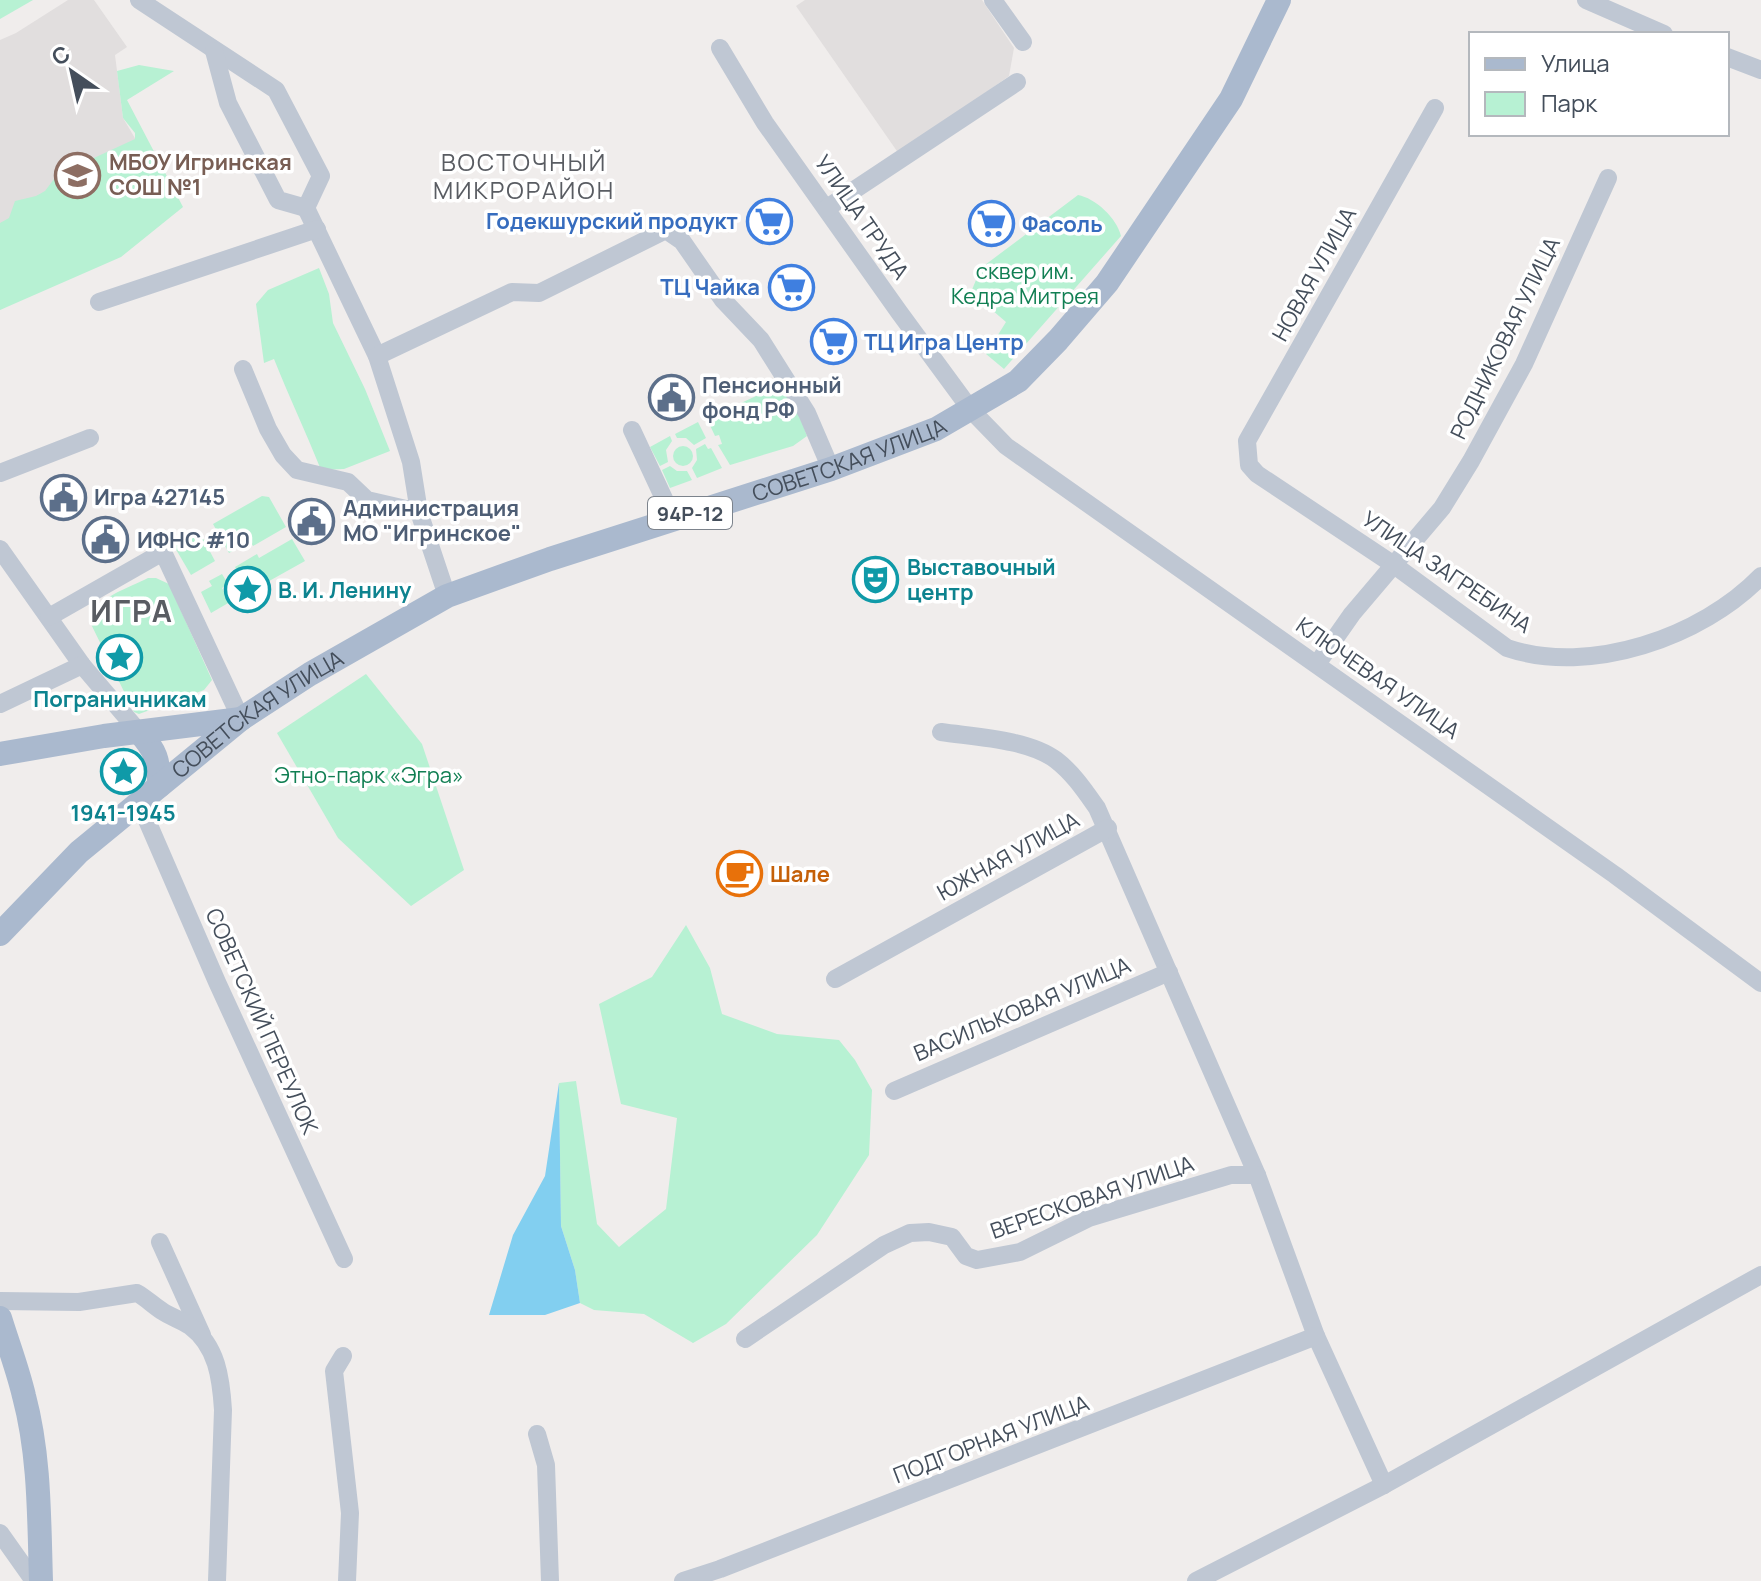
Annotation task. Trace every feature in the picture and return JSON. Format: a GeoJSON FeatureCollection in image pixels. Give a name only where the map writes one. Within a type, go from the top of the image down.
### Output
{"type":"FeatureCollection","features":[{"type":"Feature","properties":{"kind":"main road","name":"СОВЕТСКАЯ УЛИЦА"},"geometry":{"type":"LineString","coordinates":[[0,934],[79,852],[241,719],[310,674],[447,596],[673,518],[831,469],[936,429],[1018,381],[1107,283],[1231,99],[1279,0]]}},
{"type":"Feature","properties":{"kind":"main road"},"geometry":{"type":"LineString","coordinates":[[0,754],[241,719]]}},
{"type":"Feature","properties":{"kind":"main road"},"geometry":{"type":"LineString","coordinates":[[139,732],[153,747],[159,764],[159,786]]}},
{"type":"Feature","properties":{"kind":"main road"},"geometry":{"type":"LineString","coordinates":[[0,1318],[25,1397],[32,1440],[39,1498],[41,1581]]}},
{"type":"Feature","properties":{"kind":"street"},"geometry":{"type":"LineString","coordinates":[[139,0],[276,90],[321,176],[306,208]]}},
{"type":"Feature","properties":{"kind":"street"},"geometry":{"type":"LineString","coordinates":[[993,0],[1023,42]]}},
{"type":"Feature","properties":{"kind":"street"},"geometry":{"type":"LineString","coordinates":[[1586,0],[1659,32]]}},
{"type":"Feature","properties":{"kind":"street","name":"УЛИЦА ТРУДА"},"geometry":{"type":"LineString","coordinates":[[720,48],[765,123],[971,410]]}},
{"type":"Feature","properties":{"kind":"street"},"geometry":{"type":"LineString","coordinates":[[214,51],[228,103],[278,200],[306,208],[377,356],[411,462],[419,512],[447,596]]}},
{"type":"Feature","properties":{"kind":"street"},"geometry":{"type":"LineString","coordinates":[[1729,58],[1761,69]]}},
{"type":"Feature","properties":{"kind":"street"},"geometry":{"type":"LineString","coordinates":[[827,208],[1017,82]]}},
{"type":"Feature","properties":{"kind":"street","name":"НОВАЯ УЛИЦА"},"geometry":{"type":"LineString","coordinates":[[1249,465],[1247,441],[1435,108]]}},
{"type":"Feature","properties":{"kind":"street","name":"РОДНИКОВАЯ УЛИЦА"},"geometry":{"type":"LineString","coordinates":[[1317,664],[1352,614],[1442,508],[1471,461],[1524,364],[1608,178]]}},
{"type":"Feature","properties":{"kind":"street"},"geometry":{"type":"LineString","coordinates":[[99,302],[317,229]]}},
{"type":"Feature","properties":{"kind":"street"},"geometry":{"type":"LineString","coordinates":[[377,356],[512,292],[539,293],[666,230],[682,241],[723,300],[761,340],[807,413],[831,469]]}},
{"type":"Feature","properties":{"kind":"street"},"geometry":{"type":"LineString","coordinates":[[243,369],[268,429],[283,455],[297,470],[348,482],[367,500],[419,512]]}},
{"type":"Feature","properties":{"kind":"street","name":"КЛЮЧЕВАЯ УЛИЦА"},"geometry":{"type":"LineString","coordinates":[[971,410],[1006,446],[1615,875],[1761,983]]}},
{"type":"Feature","properties":{"kind":"street"},"geometry":{"type":"LineString","coordinates":[[632,430],[673,518]]}},
{"type":"Feature","properties":{"kind":"street"},"geometry":{"type":"LineString","coordinates":[[0,473],[90,438]]}},
{"type":"Feature","properties":{"kind":"street","name":"УЛИЦА ЗАГРЕБИНА"},"geometry":{"type":"LineString","coordinates":[[1249,465],[1257,474],[1394,565],[1507,648],[1529,655],[1600,654],[1671,637],[1728,605],[1761,576]]}},
{"type":"Feature","properties":{"kind":"street"},"geometry":{"type":"LineString","coordinates":[[0,549],[82,665],[139,732]]}},
{"type":"Feature","properties":{"kind":"street"},"geometry":{"type":"LineString","coordinates":[[49,617],[163,552],[241,719]]}},
{"type":"Feature","properties":{"kind":"street"},"geometry":{"type":"LineString","coordinates":[[0,704],[82,665]]}},
{"type":"Feature","properties":{"kind":"street","name":"ЮЖНАЯ УЛИЦА"},"geometry":{"type":"LineString","coordinates":[[835,979],[1108,828],[1077,780],[1057,760],[1038,749],[941,732]]}},
{"type":"Feature","properties":{"kind":"street","name":"СОВЕТСКИЙ ПЕРЕУЛОК"},"geometry":{"type":"LineString","coordinates":[[139,802],[217,982],[344,1259]]}},
{"type":"Feature","properties":{"kind":"street"},"geometry":{"type":"LineString","coordinates":[[1108,828],[1257,1175],[1316,1336],[1384,1485]]}},
{"type":"Feature","properties":{"kind":"street","name":"ВАСИЛЬКОВАЯ УЛИЦА"},"geometry":{"type":"LineString","coordinates":[[894,1091],[1169,972]]}},
{"type":"Feature","properties":{"kind":"street","name":"ВЕРЕСКОВАЯ УЛИЦА"},"geometry":{"type":"LineString","coordinates":[[745,1339],[884,1245],[910,1233],[929,1232],[952,1237],[966,1256],[977,1260],[1020,1252],[1089,1218],[1203,1183],[1231,1175],[1257,1175]]}},
{"type":"Feature","properties":{"kind":"street"},"geometry":{"type":"LineString","coordinates":[[160,1242],[213,1356],[222,1384],[217,1581]]}},
{"type":"Feature","properties":{"kind":"street"},"geometry":{"type":"LineString","coordinates":[[1196,1581],[1384,1485],[1761,1275]]}},
{"type":"Feature","properties":{"kind":"street"},"geometry":{"type":"LineString","coordinates":[[0,1301],[79,1302],[137,1293],[203,1338]]}},
{"type":"Feature","properties":{"kind":"street","name":"ПОДГОРНАЯ УЛИЦА"},"geometry":{"type":"LineString","coordinates":[[683,1581],[959,1478],[1316,1336]]}},
{"type":"Feature","properties":{"kind":"street"},"geometry":{"type":"LineString","coordinates":[[343,1356],[334,1371],[350,1513],[347,1581]]}},
{"type":"Feature","properties":{"kind":"street"},"geometry":{"type":"LineString","coordinates":[[537,1434],[546,1465],[550,1581]]}},
{"type":"Feature","properties":{"kind":"street"},"geometry":{"type":"LineString","coordinates":[[0,1533],[34,1581]]}},
{"type":"Feature","properties":{"kind":"shaded area","name":"МБОУ Игринская СОШ №1"},"geometry":{"type":"Polygon","coordinates":[[[68,0],[94,0],[127,47],[115,55],[123,118],[178,211],[0,310],[0,40],[68,0]]]}},
{"type":"Feature","properties":{"kind":"shaded area"},"geometry":{"type":"Polygon","coordinates":[[[805,0],[982,0],[1014,48],[1009,76],[899,154],[796,6],[805,0]]]}},
{"type":"Feature","properties":{"kind":"green space"},"geometry":{"type":"Polygon","coordinates":[[[0,0],[33,0],[0,19],[0,0]]]}},
{"type":"Feature","properties":{"kind":"green space"},"geometry":{"type":"Polygon","coordinates":[[[139,65],[174,71],[127,100],[183,207],[121,257],[0,310],[0,223],[9,218],[15,201],[36,196],[45,191],[57,175],[135,139],[135,133],[123,118],[117,71],[139,65]]]}},
{"type":"Feature","properties":{"kind":"green space","name":"сквер им. Кедра Митрея"},"geometry":{"type":"Polygon","coordinates":[[[1078,195],[1104,210],[1115,222],[1121,236],[1004,369],[986,354],[1006,322],[971,292],[981,268],[1078,195]]]}},
{"type":"Feature","properties":{"kind":"green space"},"geometry":{"type":"Polygon","coordinates":[[[319,268],[329,294],[333,323],[390,451],[344,469],[321,470],[274,359],[264,363],[256,304],[268,290],[319,268]]]}},
{"type":"Feature","properties":{"kind":"green space"},"geometry":{"type":"Polygon","coordinates":[[[773,388],[793,401],[807,436],[793,446],[730,465],[718,445],[722,444],[719,435],[715,436],[707,419],[773,388]]]}},
{"type":"Feature","properties":{"kind":"green space"},"geometry":{"type":"Polygon","coordinates":[[[698,422],[706,438],[694,445],[686,438],[677,438],[675,434],[698,422]]]}},
{"type":"Feature","properties":{"kind":"green space"},"geometry":{"type":"Polygon","coordinates":[[[670,436],[672,441],[666,450],[668,462],[660,466],[650,447],[670,436]]]}},
{"type":"Feature","properties":{"kind":"green space"},"geometry":{"type":"Polygon","coordinates":[[[705,444],[708,449],[711,448],[722,468],[697,478],[692,468],[697,460],[696,449],[705,444]]]}},
{"type":"Feature","properties":{"kind":"green space"},"geometry":{"type":"Polygon","coordinates":[[[683,446],[690,449],[693,456],[690,463],[683,466],[676,463],[673,456],[676,449],[683,446]]]}},
{"type":"Feature","properties":{"kind":"green space"},"geometry":{"type":"Polygon","coordinates":[[[670,466],[677,471],[687,471],[692,480],[670,488],[662,470],[670,466]]]}},
{"type":"Feature","properties":{"kind":"green space"},"geometry":{"type":"Polygon","coordinates":[[[262,496],[269,497],[286,527],[253,546],[250,541],[229,553],[213,524],[262,496]]]}},
{"type":"Feature","properties":{"kind":"green space"},"geometry":{"type":"Polygon","coordinates":[[[199,531],[215,561],[191,575],[174,546],[199,531]]]}},
{"type":"Feature","properties":{"kind":"green space"},"geometry":{"type":"Polygon","coordinates":[[[292,539],[305,561],[262,585],[253,569],[240,577],[235,567],[257,554],[259,558],[292,539]]]}},
{"type":"Feature","properties":{"kind":"green space"},"geometry":{"type":"Polygon","coordinates":[[[222,574],[228,584],[222,588],[230,602],[211,613],[201,592],[212,586],[209,581],[222,574]]]}},
{"type":"Feature","properties":{"kind":"green space"},"geometry":{"type":"Polygon","coordinates":[[[148,578],[169,584],[212,680],[204,690],[139,714],[134,712],[89,620],[96,606],[104,600],[148,578]]]}},
{"type":"Feature","properties":{"kind":"green space","name":"Этно-парк «Эгра»"},"geometry":{"type":"Polygon","coordinates":[[[366,674],[422,744],[464,870],[411,906],[338,838],[277,733],[366,674]]]}},
{"type":"Feature","properties":{"kind":"green space"},"geometry":{"type":"Polygon","coordinates":[[[686,925],[710,968],[722,1014],[777,1034],[839,1040],[872,1090],[869,1155],[817,1235],[726,1324],[693,1343],[644,1314],[594,1310],[580,1303],[575,1270],[561,1226],[559,1083],[576,1081],[597,1224],[619,1247],[666,1209],[677,1118],[621,1104],[599,1004],[652,977],[686,925]]]}},
{"type":"Feature","properties":{"kind":"water"},"geometry":{"type":"Polygon","coordinates":[[[559,1083],[561,1226],[575,1270],[580,1303],[545,1315],[489,1315],[513,1235],[545,1176],[559,1083]]]}},
{"type":"Feature","properties":{"kind":"place","name":"МБОУ Игринская СОШ №1"},"geometry":{"type":"Point","coordinates":[78,175]}},
{"type":"Feature","properties":{"kind":"place","name":"Годекшурский продукт"},"geometry":{"type":"Point","coordinates":[769,221]}},
{"type":"Feature","properties":{"kind":"place","name":"Фасоль"},"geometry":{"type":"Point","coordinates":[991,224]}},
{"type":"Feature","properties":{"kind":"place","name":"ТЦ Чайка"},"geometry":{"type":"Point","coordinates":[791,287]}},
{"type":"Feature","properties":{"kind":"place","name":"ТЦ Игра Центр"},"geometry":{"type":"Point","coordinates":[833,342]}},
{"type":"Feature","properties":{"kind":"place","name":"Пенсионный фонд РФ"},"geometry":{"type":"Point","coordinates":[671,398]}},
{"type":"Feature","properties":{"kind":"place","name":"Игра 427145"},"geometry":{"type":"Point","coordinates":[63,497]}},
{"type":"Feature","properties":{"kind":"place","name":"Администрация МО \"Игринское\""},"geometry":{"type":"Point","coordinates":[312,521]}},
{"type":"Feature","properties":{"kind":"place","name":"ИФНС #10"},"geometry":{"type":"Point","coordinates":[106,540]}},
{"type":"Feature","properties":{"kind":"place","name":"Выставочный центр"},"geometry":{"type":"Point","coordinates":[876,580]}},
{"type":"Feature","properties":{"kind":"place","name":"В. И. Ленину"},"geometry":{"type":"Point","coordinates":[247,590]}},
{"type":"Feature","properties":{"kind":"place","name":"Пограничникам"},"geometry":{"type":"Point","coordinates":[120,658]}},
{"type":"Feature","properties":{"kind":"place","name":"1941-1945"},"geometry":{"type":"Point","coordinates":[123,772]}},
{"type":"Feature","properties":{"kind":"place","name":"Шале"},"geometry":{"type":"Point","coordinates":[739,874]}},
{"type":"Feature","properties":{"kind":"district","name":"ВОСТОЧНЫЙ МИКРОРАЙОН"},"geometry":{"type":"Point","coordinates":[524,175]}},
{"type":"Feature","properties":{"kind":"district","name":"ИГРА"},"geometry":{"type":"Point","coordinates":[132,610]}}]}
